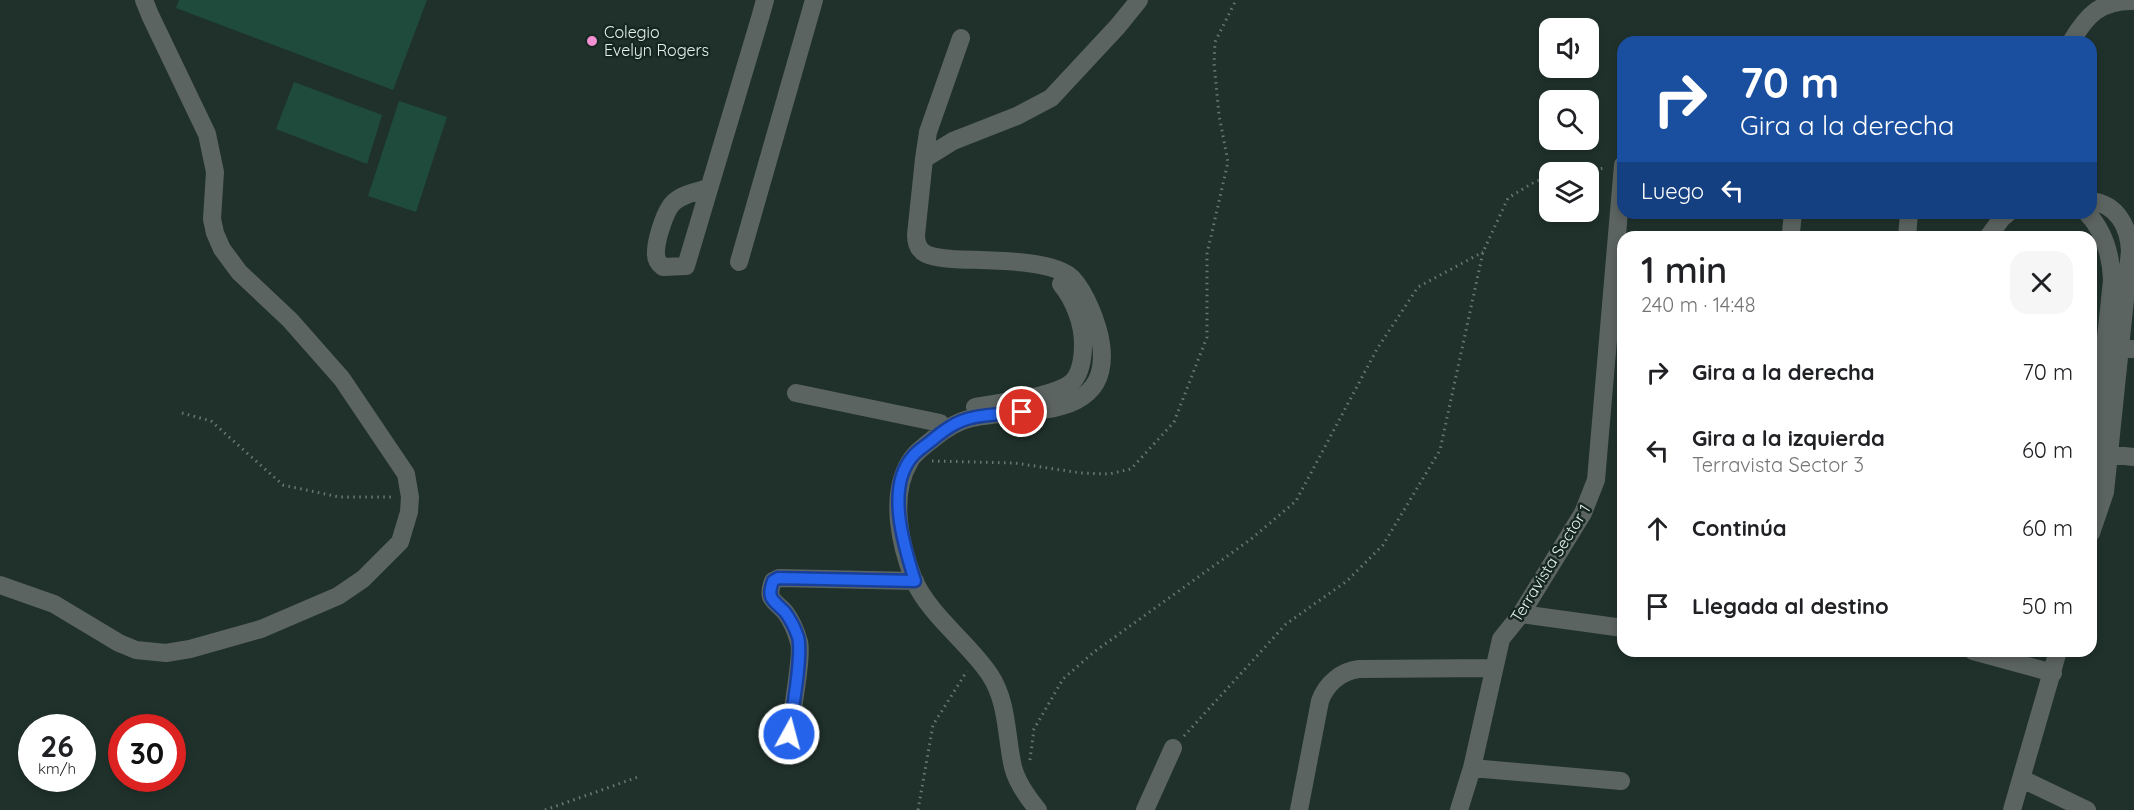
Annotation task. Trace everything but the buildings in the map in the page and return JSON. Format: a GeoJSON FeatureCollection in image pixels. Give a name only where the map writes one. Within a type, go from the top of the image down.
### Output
{"type":"FeatureCollection","features":[{"type":"Feature","properties":{"kind":"street"},"geometry":{"type":"LineString","coordinates":[[0,585],[54,604],[119,643],[136,650],[166,653],[190,649],[261,629],[338,596],[363,579],[399,542],[409,512],[410,497],[406,474],[342,379],[290,320],[239,272],[222,249],[212,219],[214,172],[207,134],[144,0]]}},
{"type":"Feature","properties":{"kind":"street"},"geometry":{"type":"LineString","coordinates":[[710,188],[676,200],[667,211],[656,252],[657,261],[665,268],[686,266],[710,188],[765,0]]}},
{"type":"Feature","properties":{"kind":"street"},"geometry":{"type":"LineString","coordinates":[[739,262],[814,0]]}},
{"type":"Feature","properties":{"kind":"street"},"geometry":{"type":"LineString","coordinates":[[924,159],[953,141],[1017,116],[1051,98],[1139,0]]}},
{"type":"Feature","properties":{"kind":"street"},"geometry":{"type":"LineString","coordinates":[[2075,36],[2085,19],[2099,7],[2119,1],[2134,1]]}},
{"type":"Feature","properties":{"kind":"street"},"geometry":{"type":"LineString","coordinates":[[923,447],[958,422],[972,417],[1061,407],[1079,400],[1093,387],[1100,369],[1101,345],[1096,324],[1088,304],[1071,278],[1045,267],[1025,262],[934,257],[922,252],[916,242],[928,132],[961,38]]}},
{"type":"Feature","properties":{"kind":"street"},"geometry":{"type":"LineString","coordinates":[[2097,203],[2111,209],[2122,220],[2132,250],[2113,347],[2098,453],[2105,492],[2097,515]]}},
{"type":"Feature","properties":{"kind":"street"},"geometry":{"type":"LineString","coordinates":[[2091,219],[2102,236],[2111,262],[2113,347]]}},
{"type":"Feature","properties":{"kind":"street","name":"Terravista Sector 1"},"geometry":{"type":"LineString","coordinates":[[1459,810],[1472,768],[1501,639],[1521,614],[1583,513],[1596,480],[1617,235]]}},
{"type":"Feature","properties":{"kind":"street"},"geometry":{"type":"LineString","coordinates":[[2111,262],[2132,250]]}},
{"type":"Feature","properties":{"kind":"street"},"geometry":{"type":"LineString","coordinates":[[1038,810],[1026,795],[1013,770],[1004,707],[992,677],[934,609],[915,581],[903,543],[898,503],[900,484],[909,462],[940,423],[974,407],[1056,391],[1074,380],[1083,355],[1083,334],[1076,310],[1063,286],[1045,267]]}},
{"type":"Feature","properties":{"kind":"street"},"geometry":{"type":"LineString","coordinates":[[796,393],[940,423]]}},
{"type":"Feature","properties":{"kind":"street"},"geometry":{"type":"LineString","coordinates":[[2098,453],[2134,457]]}},
{"type":"Feature","properties":{"kind":"street"},"geometry":{"type":"LineString","coordinates":[[789,734],[800,645],[794,626],[770,596],[773,581],[778,578],[915,581]]}},
{"type":"Feature","properties":{"kind":"street"},"geometry":{"type":"LineString","coordinates":[[1521,614],[1617,627]]}},
{"type":"Feature","properties":{"kind":"street"},"geometry":{"type":"LineString","coordinates":[[1999,657],[2052,673]]}},
{"type":"Feature","properties":{"kind":"street"},"geometry":{"type":"LineString","coordinates":[[2012,810],[2056,657]]}},
{"type":"Feature","properties":{"kind":"street"},"geometry":{"type":"LineString","coordinates":[[1299,810],[1320,701],[1323,692],[1341,675],[1359,669],[1494,668]]}},
{"type":"Feature","properties":{"kind":"street"},"geometry":{"type":"LineString","coordinates":[[1145,810],[1173,748]]}},
{"type":"Feature","properties":{"kind":"street"},"geometry":{"type":"LineString","coordinates":[[1472,768],[1621,781]]}},
{"type":"Feature","properties":{"kind":"street"},"geometry":{"type":"LineString","coordinates":[[2022,779],[2087,810]]}},
{"type":"Feature","properties":{"kind":"path"},"geometry":{"type":"LineString","coordinates":[[909,462],[965,460],[1015,463],[1081,473],[1109,474],[1131,469],[1174,422],[1207,336],[1207,254],[1228,162],[1216,84],[1215,42],[1236,0]]}},
{"type":"Feature","properties":{"kind":"path"},"geometry":{"type":"LineString","coordinates":[[1599,168],[1617,166]]}},
{"type":"Feature","properties":{"kind":"path"},"geometry":{"type":"LineString","coordinates":[[1173,748],[1286,624],[1347,581],[1383,545],[1440,450],[1483,252],[1508,198],[1539,180]]}},
{"type":"Feature","properties":{"kind":"path"},"geometry":{"type":"LineString","coordinates":[[1030,762],[1034,729],[1062,679],[1094,652],[1251,539],[1296,501],[1377,349],[1418,287],[1483,252]]}},
{"type":"Feature","properties":{"kind":"path"},"geometry":{"type":"LineString","coordinates":[[182,413],[211,421],[282,485],[339,497],[410,497]]}},
{"type":"Feature","properties":{"kind":"path"},"geometry":{"type":"LineString","coordinates":[[918,810],[933,725],[976,657]]}},
{"type":"Feature","properties":{"kind":"path"},"geometry":{"type":"LineString","coordinates":[[545,810],[641,776]]}},
{"type":"Feature","properties":{"kind":"green space"},"geometry":{"type":"Polygon","coordinates":[[[179,0],[427,0],[393,90],[176,8],[179,0]]]}},
{"type":"Feature","properties":{"kind":"green space"},"geometry":{"type":"Polygon","coordinates":[[[294,82],[382,115],[367,164],[276,129],[294,82]]]}},
{"type":"Feature","properties":{"kind":"green space"},"geometry":{"type":"Polygon","coordinates":[[[399,101],[447,117],[416,212],[368,196],[399,101]]]}},
{"type":"Feature","properties":{"kind":"place","name":"Colegio Evelyn Rogers"},"geometry":{"type":"Point","coordinates":[592,41]}},
{"type":"Feature","properties":{"kind":"route"},"geometry":{"type":"LineString","coordinates":[[789,734],[800,645],[794,626],[770,596],[773,581],[778,578],[915,581],[903,543],[898,503],[900,484],[909,462],[939,434],[958,422],[972,417],[1022,412]]}}]}
